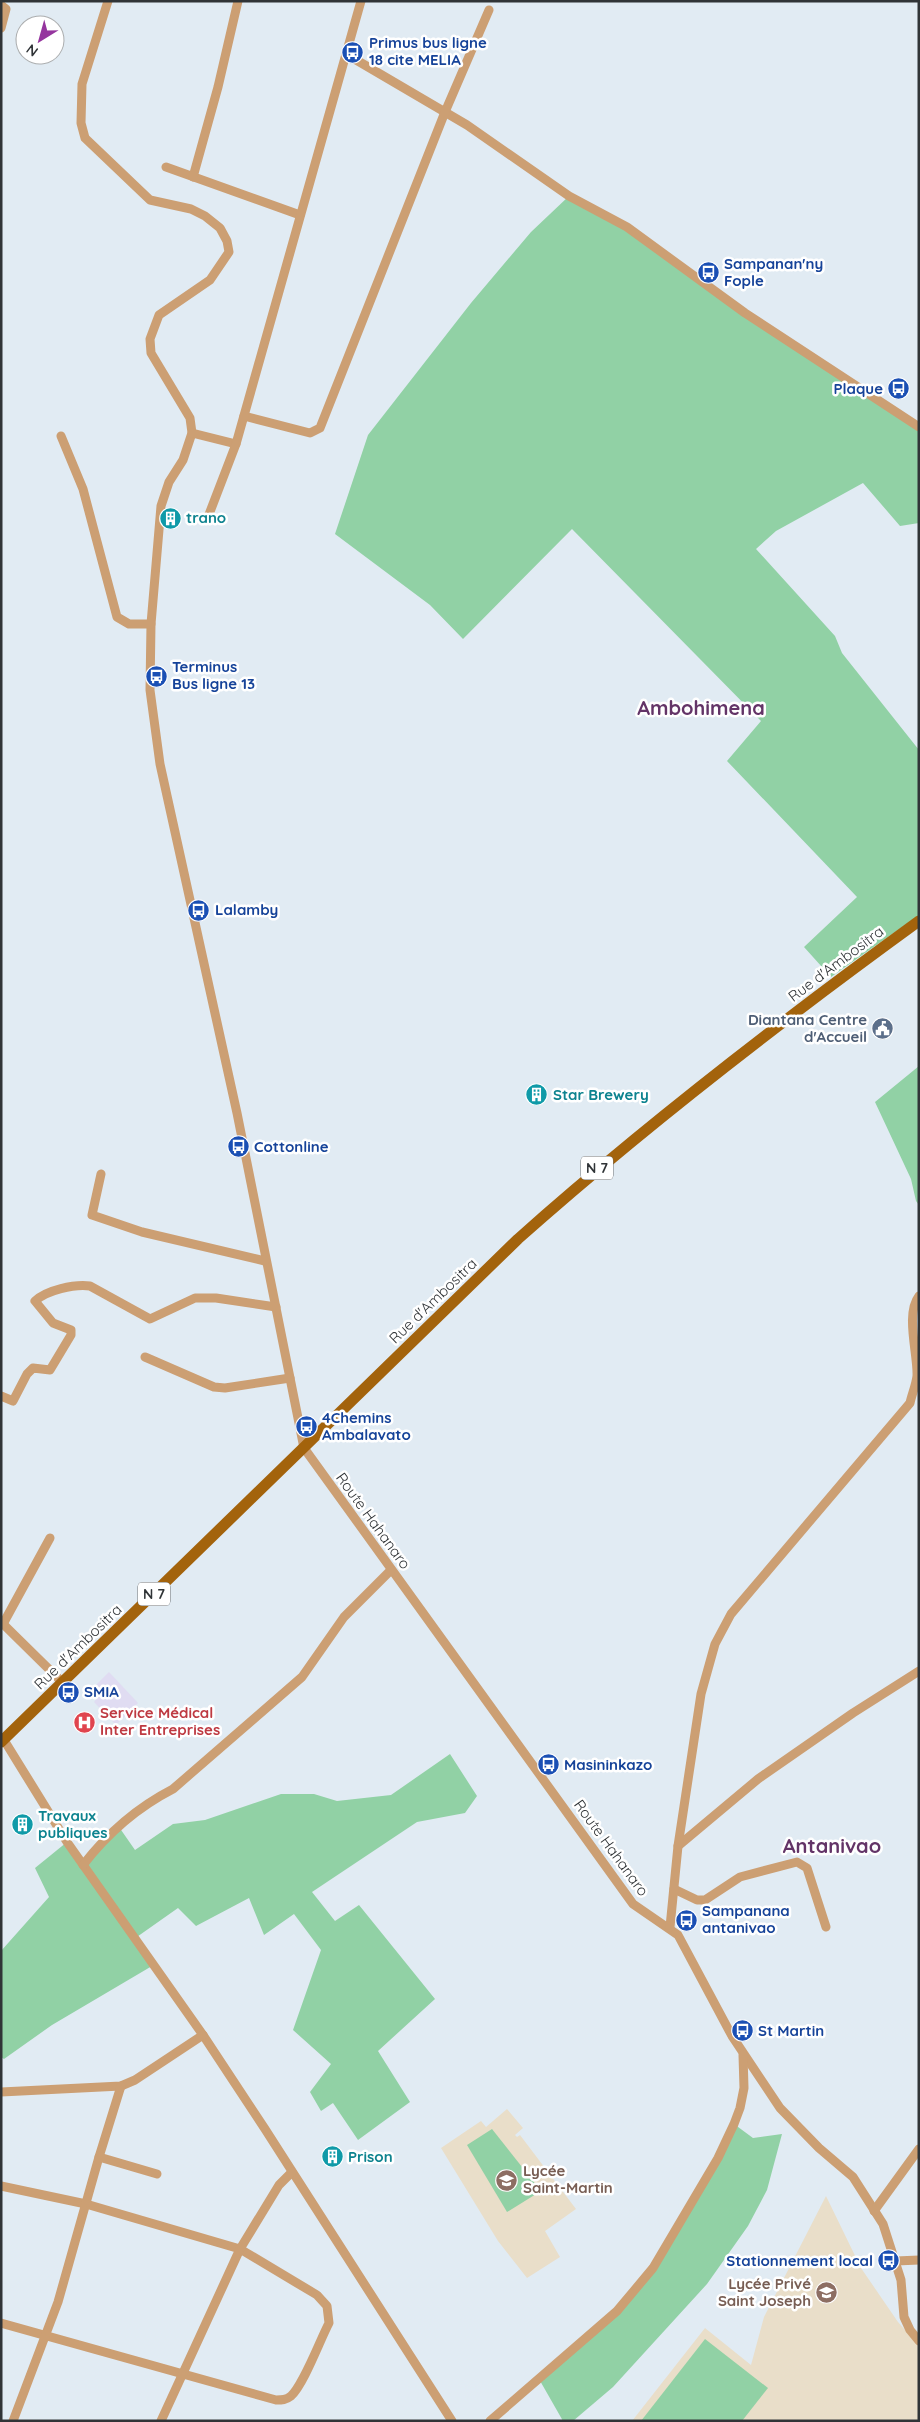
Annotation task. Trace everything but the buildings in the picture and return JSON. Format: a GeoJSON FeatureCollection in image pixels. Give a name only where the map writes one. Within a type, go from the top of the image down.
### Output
{"type":"FeatureCollection","features":[{"type":"Feature","properties":{"kind":"main road","name":"Rue d'Ambositra"},"geometry":{"type":"LineString","coordinates":[[2,1741],[64,1683],[518,1239],[601,1165],[708,1078],[919,921]]}},
{"type":"Feature","properties":{"kind":"street"},"geometry":{"type":"LineString","coordinates":[[108,1],[82,84],[81,123],[85,138],[150,200],[191,209],[205,216],[220,228],[227,241],[229,252],[210,280],[159,315],[150,339],[151,353],[190,418],[192,433],[183,460],[169,482],[161,506],[151,624],[150,690],[160,764],[236,1104],[265,1261],[304,1448]]}},
{"type":"Feature","properties":{"kind":"street"},"geometry":{"type":"LineString","coordinates":[[193,177],[238,1]]}},
{"type":"Feature","properties":{"kind":"street"},"geometry":{"type":"LineString","coordinates":[[208,517],[236,444],[361,1]]}},
{"type":"Feature","properties":{"kind":"street"},"geometry":{"type":"LineString","coordinates":[[1,5],[6,9],[1,28]]}},
{"type":"Feature","properties":{"kind":"street"},"geometry":{"type":"LineString","coordinates":[[244,416],[310,433],[320,428],[445,112],[489,10]]}},
{"type":"Feature","properties":{"kind":"street"},"geometry":{"type":"LineString","coordinates":[[346,54],[445,112],[569,196],[626,227],[745,313],[919,427]]}},
{"type":"Feature","properties":{"kind":"street"},"geometry":{"type":"LineString","coordinates":[[166,167],[300,215]]}},
{"type":"Feature","properties":{"kind":"street"},"geometry":{"type":"LineString","coordinates":[[192,433],[236,444]]}},
{"type":"Feature","properties":{"kind":"street"},"geometry":{"type":"LineString","coordinates":[[61,436],[83,489],[117,617],[129,624],[151,624]]}},
{"type":"Feature","properties":{"kind":"street"},"geometry":{"type":"LineString","coordinates":[[101,1174],[92,1215],[142,1232],[265,1261]]}},
{"type":"Feature","properties":{"kind":"street"},"geometry":{"type":"LineString","coordinates":[[1,1396],[13,1401],[27,1374],[33,1368],[50,1370],[71,1335],[71,1330],[54,1323],[35,1301],[41,1296],[80,1284],[90,1286],[150,1319],[195,1298],[216,1298],[276,1307]]}},
{"type":"Feature","properties":{"kind":"street"},"geometry":{"type":"LineString","coordinates":[[670,1927],[678,1846],[701,1694],[715,1644],[732,1614],[914,1402],[917,1378],[913,1327],[914,1302],[919,1296]]}},
{"type":"Feature","properties":{"kind":"street"},"geometry":{"type":"LineString","coordinates":[[145,1357],[214,1387],[225,1388],[290,1378]]}},
{"type":"Feature","properties":{"kind":"street","name":"Route Hahanaro"},"geometry":{"type":"LineString","coordinates":[[304,1448],[633,1904],[651,1918],[670,1927],[678,1935],[743,2055],[780,2108],[819,2148],[853,2178],[883,2224],[901,2280],[904,2317],[910,2330],[919,2341]]}},
{"type":"Feature","properties":{"kind":"street"},"geometry":{"type":"LineString","coordinates":[[50,1538],[2,1623],[64,1683]]}},
{"type":"Feature","properties":{"kind":"street"},"geometry":{"type":"LineString","coordinates":[[83,1866],[100,1843],[149,1801],[174,1789],[302,1677],[344,1617],[391,1570]]}},
{"type":"Feature","properties":{"kind":"street"},"geometry":{"type":"LineString","coordinates":[[678,1846],[758,1779],[853,1713],[919,1671]]}},
{"type":"Feature","properties":{"kind":"street"},"geometry":{"type":"LineString","coordinates":[[2,1741],[83,1866],[203,2035],[452,2421]]}},
{"type":"Feature","properties":{"kind":"street"},"geometry":{"type":"LineString","coordinates":[[674,1889],[697,1900],[705,1900],[740,1877],[796,1862],[807,1868],[826,1927]]}},
{"type":"Feature","properties":{"kind":"street"},"geometry":{"type":"LineString","coordinates":[[1,2092],[121,2086],[135,2080],[203,2035]]}},
{"type":"Feature","properties":{"kind":"street"},"geometry":{"type":"LineString","coordinates":[[490,2421],[617,2311],[653,2268],[718,2158],[734,2124],[744,2088],[743,2055]]}},
{"type":"Feature","properties":{"kind":"street"},"geometry":{"type":"LineString","coordinates":[[13,2421],[58,2302],[98,2157],[121,2086]]}},
{"type":"Feature","properties":{"kind":"street"},"geometry":{"type":"LineString","coordinates":[[874,2211],[919,2149]]}},
{"type":"Feature","properties":{"kind":"street"},"geometry":{"type":"LineString","coordinates":[[98,2157],[158,2174]]}},
{"type":"Feature","properties":{"kind":"street"},"geometry":{"type":"LineString","coordinates":[[161,2421],[240,2249],[279,2184],[292,2172]]}},
{"type":"Feature","properties":{"kind":"street"},"geometry":{"type":"LineString","coordinates":[[1,2186],[86,2204],[240,2249],[317,2295],[327,2306],[329,2323],[292,2396],[284,2400],[276,2400],[1,2323]]}},
{"type":"Feature","properties":{"kind":"street"},"geometry":{"type":"LineString","coordinates":[[896,2261],[919,2260]]}},
{"type":"Feature","properties":{"kind":"shaded area"},"geometry":{"type":"Polygon","coordinates":[[[109,1672],[138,1703],[116,1725],[94,1702],[97,1698],[90,1691],[109,1672]]]}},
{"type":"Feature","properties":{"kind":"shaded area","name":"Lycée Saint-Martin"},"geometry":{"type":"Polygon","coordinates":[[[507,2109],[523,2128],[515,2135],[517,2137],[520,2135],[576,2209],[545,2231],[560,2257],[527,2278],[498,2241],[441,2148],[481,2121],[486,2127],[507,2109]]]}},
{"type":"Feature","properties":{"kind":"shaded area","name":"Lycée Privé Saint Joseph"},"geometry":{"type":"Polygon","coordinates":[[[826,2196],[861,2268],[898,2322],[919,2346],[919,2421],[632,2421],[705,2328],[751,2365],[764,2317],[826,2196]]]}},
{"type":"Feature","properties":{"kind":"green space"},"geometry":{"type":"Polygon","coordinates":[[[569,196],[627,227],[745,313],[919,427],[919,523],[900,526],[863,483],[776,531],[756,549],[835,636],[842,653],[919,750],[919,915],[831,977],[804,947],[857,897],[727,761],[761,721],[572,529],[463,639],[430,605],[335,534],[368,435],[471,303],[531,232],[569,196]]]}},
{"type":"Feature","properties":{"kind":"green space"},"geometry":{"type":"Polygon","coordinates":[[[919,1066],[919,1205],[916,1201],[911,1179],[875,1102],[919,1066]]]}},
{"type":"Feature","properties":{"kind":"green space"},"geometry":{"type":"Polygon","coordinates":[[[450,1754],[477,1796],[465,1813],[417,1822],[312,1892],[335,1921],[359,1905],[435,1999],[378,2051],[410,2102],[358,2140],[333,2103],[321,2111],[310,2092],[331,2064],[293,2030],[321,1950],[294,1914],[264,1935],[249,1898],[196,1926],[178,1908],[134,1939],[152,1966],[52,2025],[4,2059],[1,2057],[1,1951],[49,1897],[35,1868],[67,1842],[83,1865],[119,1827],[135,1850],[173,1824],[205,1820],[281,1794],[314,1794],[337,1801],[391,1795],[450,1754]]]}},
{"type":"Feature","properties":{"kind":"green space"},"geometry":{"type":"Polygon","coordinates":[[[734,2124],[753,2138],[782,2134],[767,2190],[748,2226],[707,2284],[613,2387],[573,2421],[563,2421],[539,2379],[591,2334],[653,2268],[734,2124]]]}},
{"type":"Feature","properties":{"kind":"green space"},"geometry":{"type":"Polygon","coordinates":[[[492,2129],[541,2191],[507,2212],[467,2145],[492,2129]]]}},
{"type":"Feature","properties":{"kind":"green space"},"geometry":{"type":"Polygon","coordinates":[[[705,2339],[768,2388],[742,2421],[641,2421],[705,2339]]]}},
{"type":"Feature","properties":{"kind":"place","name":"Primus bus ligne 18 cite MELIA"},"geometry":{"type":"Point","coordinates":[353,52]}},
{"type":"Feature","properties":{"kind":"place","name":"Sampanan'ny Fople"},"geometry":{"type":"Point","coordinates":[708,273]}},
{"type":"Feature","properties":{"kind":"place","name":"Plaque"},"geometry":{"type":"Point","coordinates":[899,389]}},
{"type":"Feature","properties":{"kind":"place","name":"trano"},"geometry":{"type":"Point","coordinates":[170,518]}},
{"type":"Feature","properties":{"kind":"place","name":"Terminus Bus ligne 13"},"geometry":{"type":"Point","coordinates":[156,676]}},
{"type":"Feature","properties":{"kind":"place","name":"Lalamby"},"geometry":{"type":"Point","coordinates":[199,910]}},
{"type":"Feature","properties":{"kind":"place","name":"Diantana Centre d'Accueil"},"geometry":{"type":"Point","coordinates":[883,1029]}},
{"type":"Feature","properties":{"kind":"place","name":"Star Brewery"},"geometry":{"type":"Point","coordinates":[537,1095]}},
{"type":"Feature","properties":{"kind":"place","name":"Cottonline"},"geometry":{"type":"Point","coordinates":[238,1147]}},
{"type":"Feature","properties":{"kind":"place","name":"4Chemins Ambalavato"},"geometry":{"type":"Point","coordinates":[306,1427]}},
{"type":"Feature","properties":{"kind":"place","name":"SMIA"},"geometry":{"type":"Point","coordinates":[68,1692]}},
{"type":"Feature","properties":{"kind":"place","name":"Service Médical Inter Entreprises"},"geometry":{"type":"Point","coordinates":[84,1722]}},
{"type":"Feature","properties":{"kind":"place","name":"Masininkazo"},"geometry":{"type":"Point","coordinates":[548,1765]}},
{"type":"Feature","properties":{"kind":"place","name":"Travaux publiques"},"geometry":{"type":"Point","coordinates":[22,1825]}},
{"type":"Feature","properties":{"kind":"place","name":"Sampanana antanivao"},"geometry":{"type":"Point","coordinates":[686,1920]}},
{"type":"Feature","properties":{"kind":"place","name":"St Martin"},"geometry":{"type":"Point","coordinates":[742,2031]}},
{"type":"Feature","properties":{"kind":"place","name":"Prison"},"geometry":{"type":"Point","coordinates":[332,2157]}},
{"type":"Feature","properties":{"kind":"place","name":"Lycée Saint-Martin"},"geometry":{"type":"Point","coordinates":[507,2180]}},
{"type":"Feature","properties":{"kind":"place","name":"Stationnement local"},"geometry":{"type":"Point","coordinates":[889,2261]}},
{"type":"Feature","properties":{"kind":"place","name":"Lycée Privé Saint Joseph"},"geometry":{"type":"Point","coordinates":[827,2293]}},
{"type":"Feature","properties":{"kind":"district","name":"Ambohimena"},"geometry":{"type":"Point","coordinates":[701,708]}},
{"type":"Feature","properties":{"kind":"district","name":"Antanivao"},"geometry":{"type":"Point","coordinates":[832,1846]}}]}
